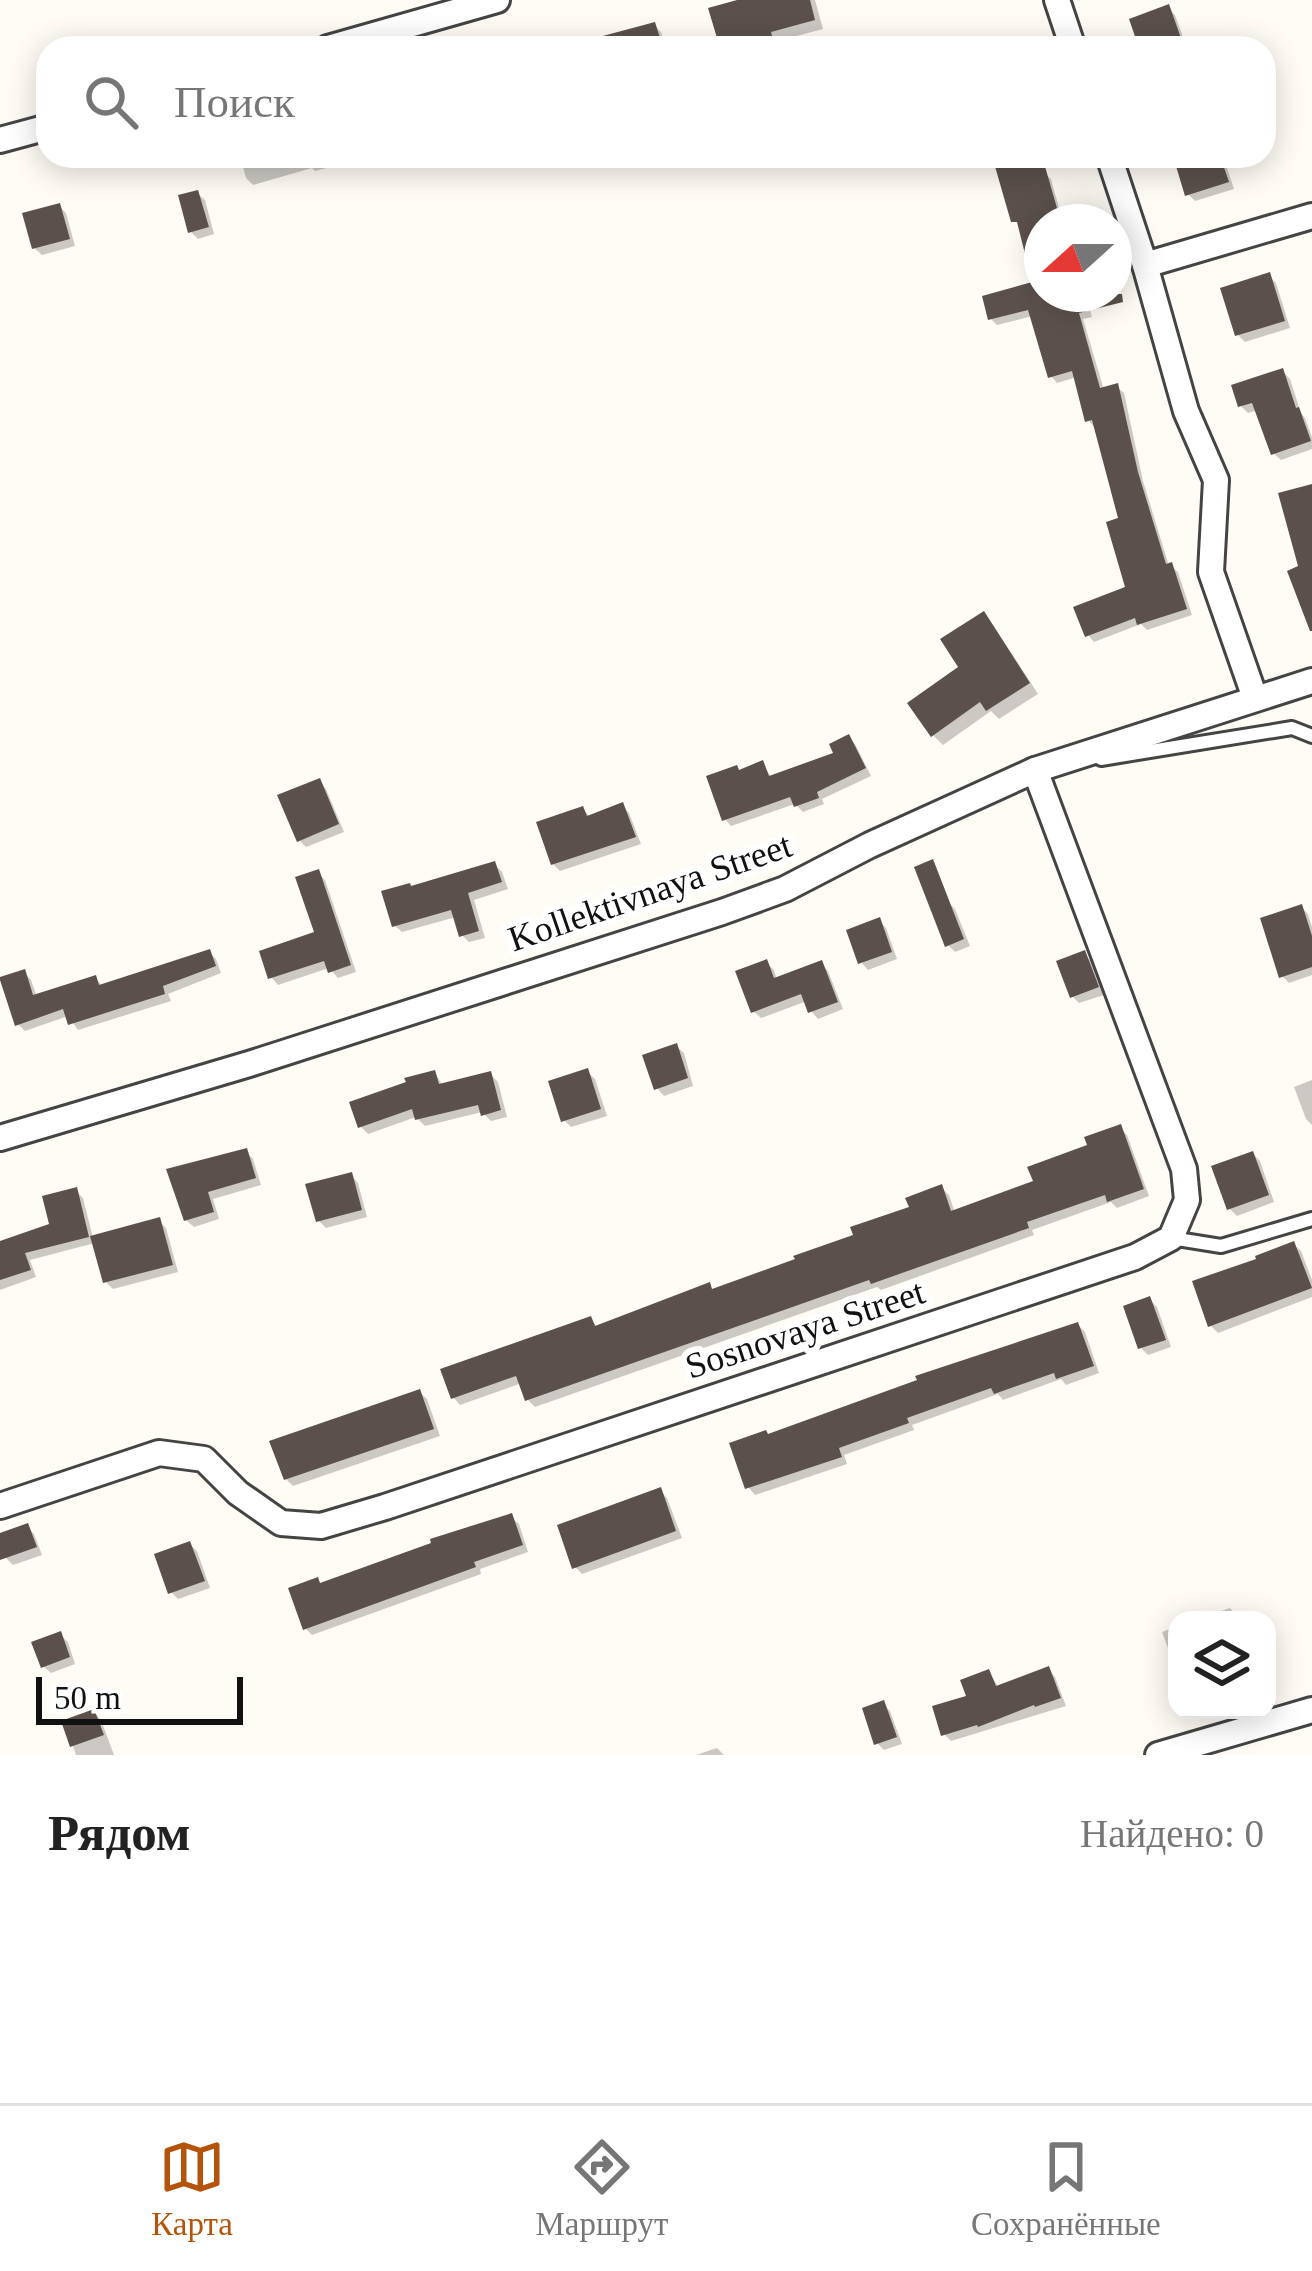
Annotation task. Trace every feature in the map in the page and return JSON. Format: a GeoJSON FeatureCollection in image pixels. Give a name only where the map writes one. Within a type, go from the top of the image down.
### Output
{"type":"FeatureCollection","features":[{"type":"Feature","properties":{"kind":"street"},"geometry":{"type":"LineString","coordinates":[[370,36],[497,0]]}},
{"type":"Feature","properties":{"kind":"street"},"geometry":{"type":"LineString","coordinates":[[1057,0],[1069,36]]}},
{"type":"Feature","properties":{"kind":"street"},"geometry":{"type":"LineString","coordinates":[[0,140],[36,130]]}},
{"type":"Feature","properties":{"kind":"street"},"geometry":{"type":"LineString","coordinates":[[1112,168],[1186,411],[1216,480],[1211,572],[1255,698]]}},
{"type":"Feature","properties":{"kind":"street"},"geometry":{"type":"LineString","coordinates":[[1144,265],[1312,216]]}},
{"type":"Feature","properties":{"kind":"street","name":"Kollektivnaya Street"},"geometry":{"type":"LineString","coordinates":[[0,1138],[249,1064],[722,912],[785,889],[1035,770],[1312,681]]}},
{"type":"Feature","properties":{"kind":"street"},"geometry":{"type":"LineString","coordinates":[[1035,770],[1184,1169],[1186,1200],[1171,1238]]}},
{"type":"Feature","properties":{"kind":"street","name":"Sosnovaya Street"},"geometry":{"type":"LineString","coordinates":[[0,1506],[159,1453],[204,1459],[238,1493],[281,1523],[321,1526],[1135,1257],[1171,1238]]}},
{"type":"Feature","properties":{"kind":"street"},"geometry":{"type":"LineString","coordinates":[[1158,1755],[1312,1710]]}},
{"type":"Feature","properties":{"kind":"lane"},"geometry":{"type":"LineString","coordinates":[[1035,770],[1292,728],[1312,736]]}},
{"type":"Feature","properties":{"kind":"lane"},"geometry":{"type":"LineString","coordinates":[[1171,1238],[1221,1246],[1312,1219]]}},
{"type":"Feature","properties":{"kind":"building"},"geometry":{"type":"Polygon","coordinates":[[[737,0],[810,0],[815,20],[771,32],[772,36],[716,36],[708,8],[737,0]]]}},
{"type":"Feature","properties":{"kind":"building"},"geometry":{"type":"Polygon","coordinates":[[[1169,4],[1180,36],[1135,36],[1129,19],[1169,4]]]}},
{"type":"Feature","properties":{"kind":"building"},"geometry":{"type":"Polygon","coordinates":[[[655,22],[659,36],[603,36],[655,22]]]}},
{"type":"Feature","properties":{"kind":"building"},"geometry":{"type":"Polygon","coordinates":[[[995,168],[1045,168],[1056,204],[1024,204],[1024,250],[1017,222],[1011,222],[995,168]]]}},
{"type":"Feature","properties":{"kind":"building"},"geometry":{"type":"Polygon","coordinates":[[[1177,168],[1224,168],[1229,182],[1185,196],[1177,168]]]}},
{"type":"Feature","properties":{"kind":"building"},"geometry":{"type":"Polygon","coordinates":[[[198,190],[209,227],[188,233],[178,195],[198,190]]]}},
{"type":"Feature","properties":{"kind":"building"},"geometry":{"type":"Polygon","coordinates":[[[60,203],[70,239],[32,249],[22,213],[60,203]]]}},
{"type":"Feature","properties":{"kind":"building"},"geometry":{"type":"Polygon","coordinates":[[[1270,272],[1285,321],[1235,336],[1220,288],[1270,272]]]}},
{"type":"Feature","properties":{"kind":"building"},"geometry":{"type":"Polygon","coordinates":[[[1024,284],[1024,311],[988,320],[982,296],[1024,284]]]}},
{"type":"Feature","properties":{"kind":"building"},"geometry":{"type":"Polygon","coordinates":[[[1029,312],[1083,312],[1079,313],[1100,388],[1118,383],[1166,564],[1172,562],[1187,609],[1137,625],[1135,618],[1085,637],[1073,607],[1125,587],[1106,522],[1118,518],[1092,420],[1085,422],[1072,371],[1048,378],[1029,312]]]}},
{"type":"Feature","properties":{"kind":"building"},"geometry":{"type":"Polygon","coordinates":[[[1283,368],[1311,441],[1271,455],[1252,403],[1238,407],[1231,385],[1283,368]]]}},
{"type":"Feature","properties":{"kind":"building"},"geometry":{"type":"Polygon","coordinates":[[[1312,484],[1310,631],[1287,571],[1298,566],[1278,493],[1312,484]]]}},
{"type":"Feature","properties":{"kind":"building"},"geometry":{"type":"Polygon","coordinates":[[[984,611],[1030,683],[986,711],[980,702],[931,737],[907,703],[958,667],[940,639],[984,611]]]}},
{"type":"Feature","properties":{"kind":"building"},"geometry":{"type":"Polygon","coordinates":[[[849,734],[866,768],[817,792],[819,798],[794,807],[790,797],[722,821],[706,776],[763,760],[769,776],[833,753],[829,744],[849,734]]]}},
{"type":"Feature","properties":{"kind":"building"},"geometry":{"type":"Polygon","coordinates":[[[320,778],[339,824],[297,842],[277,795],[320,778]]]}},
{"type":"Feature","properties":{"kind":"building"},"geometry":{"type":"Polygon","coordinates":[[[623,802],[636,837],[551,865],[536,822],[583,806],[587,816],[623,802]]]}},
{"type":"Feature","properties":{"kind":"building"},"geometry":{"type":"Polygon","coordinates":[[[933,859],[964,939],[945,947],[914,867],[933,859]]]}},
{"type":"Feature","properties":{"kind":"building"},"geometry":{"type":"Polygon","coordinates":[[[495,861],[502,882],[468,893],[479,931],[459,937],[451,910],[392,927],[381,891],[495,861]]]}},
{"type":"Feature","properties":{"kind":"building"},"geometry":{"type":"Polygon","coordinates":[[[319,869],[351,965],[328,973],[324,961],[268,979],[259,951],[314,932],[295,877],[319,869]]]}},
{"type":"Feature","properties":{"kind":"building"},"geometry":{"type":"Polygon","coordinates":[[[1302,904],[1312,936],[1312,967],[1279,978],[1260,918],[1302,904]]]}},
{"type":"Feature","properties":{"kind":"building"},"geometry":{"type":"Polygon","coordinates":[[[880,917],[892,952],[858,964],[846,930],[880,917]]]}},
{"type":"Feature","properties":{"kind":"building"},"geometry":{"type":"Polygon","coordinates":[[[210,949],[216,966],[163,986],[165,994],[68,1025],[63,1009],[15,1026],[0,980],[25,969],[33,995],[96,975],[99,985],[210,949]]]}},
{"type":"Feature","properties":{"kind":"building"},"geometry":{"type":"Polygon","coordinates":[[[1085,950],[1099,987],[1070,998],[1056,961],[1085,950]]]}},
{"type":"Feature","properties":{"kind":"building"},"geometry":{"type":"Polygon","coordinates":[[[767,959],[774,978],[822,960],[838,1002],[808,1013],[801,994],[751,1013],[735,971],[767,959]]]}},
{"type":"Feature","properties":{"kind":"building"},"geometry":{"type":"Polygon","coordinates":[[[677,1043],[688,1078],[654,1090],[642,1055],[677,1043]]]}},
{"type":"Feature","properties":{"kind":"building"},"geometry":{"type":"Polygon","coordinates":[[[588,1068],[601,1109],[561,1122],[548,1081],[588,1068]]]}},
{"type":"Feature","properties":{"kind":"building"},"geometry":{"type":"Polygon","coordinates":[[[435,1070],[439,1084],[491,1071],[501,1110],[481,1116],[478,1105],[415,1120],[412,1109],[358,1128],[349,1102],[435,1070]]]}},
{"type":"Feature","properties":{"kind":"building"},"geometry":{"type":"Polygon","coordinates":[[[1121,1124],[1144,1189],[1107,1202],[1105,1195],[1027,1222],[1029,1228],[525,1401],[516,1376],[451,1399],[440,1369],[591,1316],[595,1326],[710,1282],[712,1289],[795,1259],[793,1256],[853,1235],[850,1227],[909,1207],[905,1198],[942,1184],[951,1211],[1033,1181],[1027,1167],[1087,1145],[1084,1137],[1121,1124]]]}},
{"type":"Feature","properties":{"kind":"building"},"geometry":{"type":"Polygon","coordinates":[[[247,1148],[256,1178],[208,1192],[214,1212],[184,1221],[166,1169],[247,1148]]]}},
{"type":"Feature","properties":{"kind":"building"},"geometry":{"type":"Polygon","coordinates":[[[1253,1151],[1269,1195],[1227,1210],[1211,1166],[1253,1151]]]}},
{"type":"Feature","properties":{"kind":"building"},"geometry":{"type":"Polygon","coordinates":[[[352,1172],[362,1210],[316,1222],[305,1184],[352,1172]]]}},
{"type":"Feature","properties":{"kind":"building"},"geometry":{"type":"Polygon","coordinates":[[[77,1187],[89,1237],[25,1253],[31,1270],[0,1280],[0,1241],[49,1224],[42,1196],[77,1187]]]}},
{"type":"Feature","properties":{"kind":"building"},"geometry":{"type":"Polygon","coordinates":[[[160,1217],[173,1265],[103,1283],[90,1236],[160,1217]]]}},
{"type":"Feature","properties":{"kind":"building"},"geometry":{"type":"Polygon","coordinates":[[[1294,1241],[1312,1288],[1208,1327],[1192,1281],[1294,1241]]]}},
{"type":"Feature","properties":{"kind":"building"},"geometry":{"type":"Polygon","coordinates":[[[1150,1296],[1166,1340],[1138,1349],[1123,1306],[1150,1296]]]}},
{"type":"Feature","properties":{"kind":"building"},"geometry":{"type":"Polygon","coordinates":[[[1078,1322],[1094,1366],[1056,1379],[1054,1373],[994,1394],[991,1388],[839,1448],[842,1457],[745,1489],[729,1443],[766,1430],[768,1434],[917,1380],[915,1376],[1078,1322]]]}},
{"type":"Feature","properties":{"kind":"building"},"geometry":{"type":"Polygon","coordinates":[[[420,1389],[434,1429],[284,1480],[269,1441],[420,1389]]]}},
{"type":"Feature","properties":{"kind":"building"},"geometry":{"type":"Polygon","coordinates":[[[661,1487],[676,1531],[572,1569],[557,1525],[661,1487]]]}},
{"type":"Feature","properties":{"kind":"building"},"geometry":{"type":"Polygon","coordinates":[[[512,1513],[523,1545],[303,1630],[288,1588],[318,1577],[320,1583],[431,1543],[430,1539],[512,1513]]]}},
{"type":"Feature","properties":{"kind":"building"},"geometry":{"type":"Polygon","coordinates":[[[28,1523],[37,1547],[0,1560],[0,1533],[28,1523]]]}},
{"type":"Feature","properties":{"kind":"building"},"geometry":{"type":"Polygon","coordinates":[[[190,1541],[205,1581],[168,1594],[154,1554],[190,1541]]]}},
{"type":"Feature","properties":{"kind":"building"},"geometry":{"type":"Polygon","coordinates":[[[61,1631],[70,1657],[41,1668],[31,1642],[61,1631]]]}},
{"type":"Feature","properties":{"kind":"building"},"geometry":{"type":"Polygon","coordinates":[[[1049,1666],[1061,1698],[941,1736],[932,1706],[966,1696],[960,1680],[989,1669],[996,1686],[1049,1666]]]}},
{"type":"Feature","properties":{"kind":"building"},"geometry":{"type":"Polygon","coordinates":[[[884,1700],[897,1737],[874,1745],[862,1708],[884,1700]]]}},
{"type":"Feature","properties":{"kind":"building"},"geometry":{"type":"Polygon","coordinates":[[[94,1709],[104,1735],[70,1747],[61,1721],[94,1709]]]}}]}
